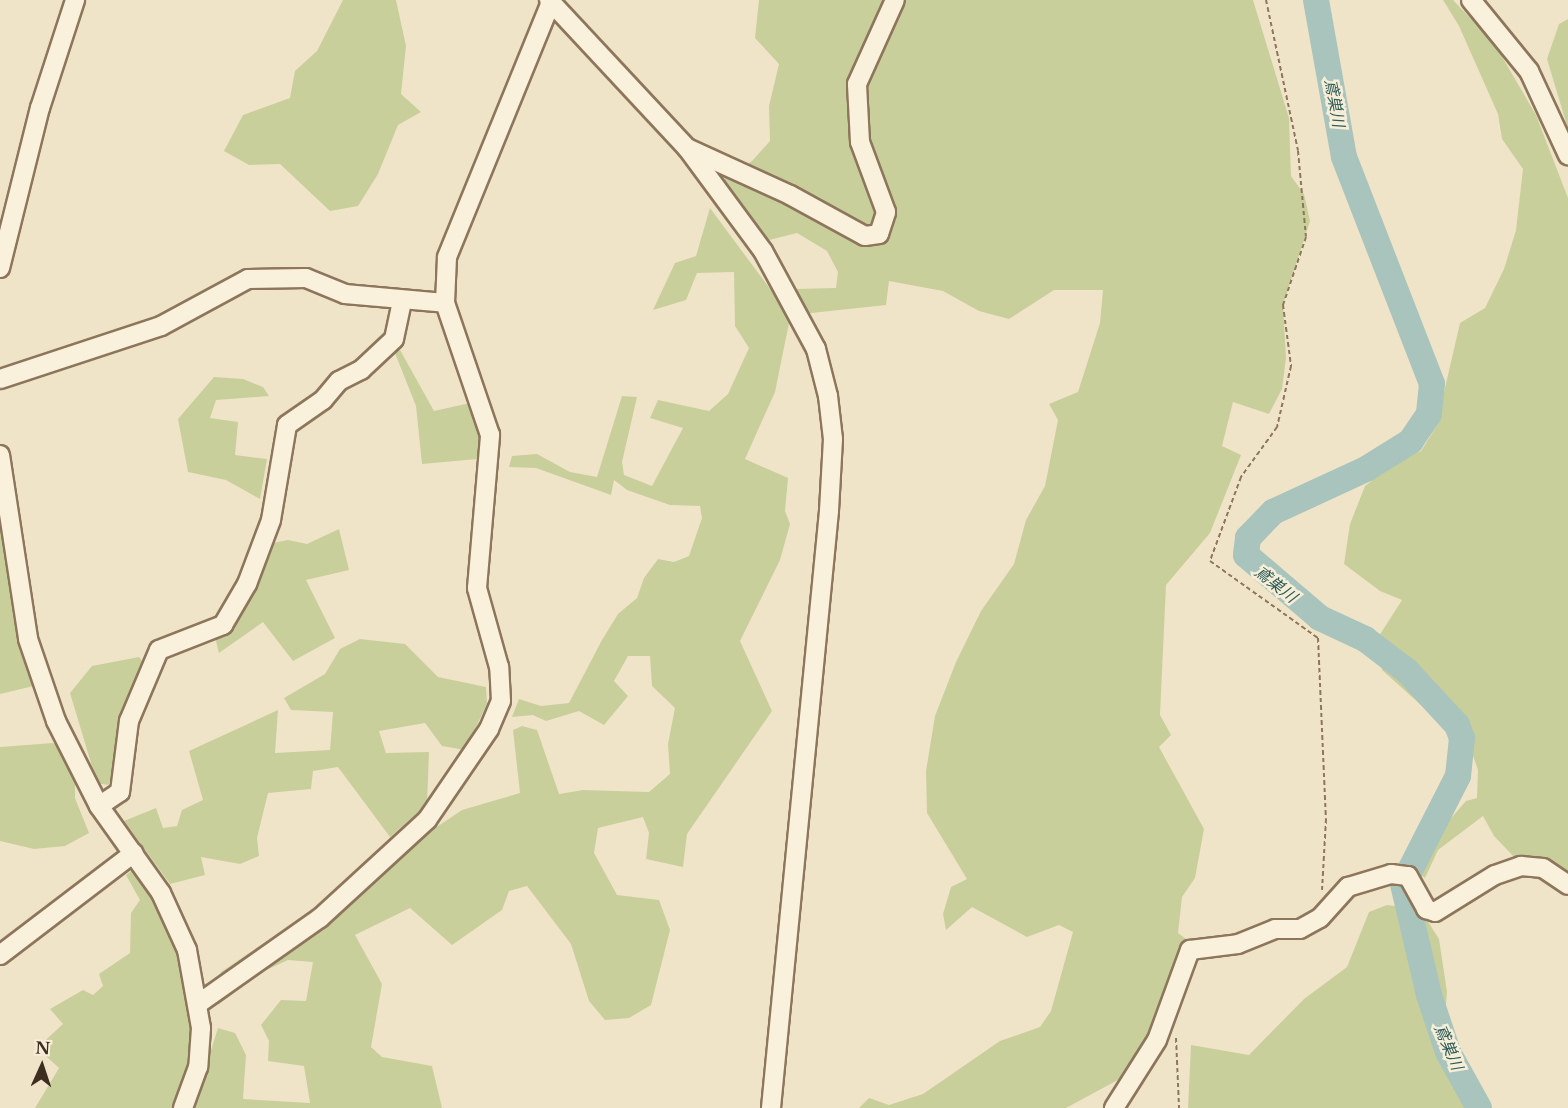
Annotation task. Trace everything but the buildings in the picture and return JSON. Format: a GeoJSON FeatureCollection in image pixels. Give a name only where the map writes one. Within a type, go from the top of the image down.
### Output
{"type":"FeatureCollection","features":[{"type":"Feature","properties":{"kind":"street"},"geometry":{"type":"LineString","coordinates":[[0,268],[40,108],[75,0]]}},
{"type":"Feature","properties":{"kind":"street"},"geometry":{"type":"LineString","coordinates":[[687,148],[790,195],[865,236],[879,234],[886,212],[860,142],[856,84],[895,0]]}},
{"type":"Feature","properties":{"kind":"street"},"geometry":{"type":"LineString","coordinates":[[1471,0],[1529,71],[1568,155]]}},
{"type":"Feature","properties":{"kind":"street"},"geometry":{"type":"LineString","coordinates":[[198,1004],[320,918],[427,820],[489,729],[501,701],[499,667],[477,588],[490,435],[445,303],[447,257],[550,1],[687,148],[764,250],[796,305],[816,350],[832,438],[771,1108]]}},
{"type":"Feature","properties":{"kind":"street"},"geometry":{"type":"LineString","coordinates":[[0,379],[161,326],[248,279],[306,278],[345,294],[402,302],[445,303]]}},
{"type":"Feature","properties":{"kind":"street"},"geometry":{"type":"LineString","coordinates":[[99,807],[120,792],[129,721],[159,650],[223,625],[248,584],[271,520],[287,425],[323,400],[339,381],[361,370],[394,339],[402,302]]}},
{"type":"Feature","properties":{"kind":"street"},"geometry":{"type":"LineString","coordinates":[[0,454],[28,639],[56,721],[99,807],[134,854],[176,923],[198,1004],[198,1067],[183,1108]]}},
{"type":"Feature","properties":{"kind":"street"},"geometry":{"type":"LineString","coordinates":[[0,955],[134,854]]}},
{"type":"Feature","properties":{"kind":"street"},"geometry":{"type":"LineString","coordinates":[[1114,1108],[1157,1040],[1190,950],[1238,944],[1275,929],[1300,929],[1320,918],[1348,887],[1391,874],[1408,876],[1426,909],[1436,912],[1485,880],[1521,867],[1543,868],[1568,885]]}},
{"type":"Feature","properties":{"kind":"path"},"geometry":{"type":"LineString","coordinates":[[1266,0],[1298,151],[1306,237],[1283,305],[1291,366],[1277,427],[1241,477],[1210,561],[1318,638],[1326,819],[1320,918]]}},
{"type":"Feature","properties":{"kind":"path"},"geometry":{"type":"LineString","coordinates":[[1175,1034],[1179,1108]]}},
{"type":"Feature","properties":{"kind":"green space"},"geometry":{"type":"Polygon","coordinates":[[[343,0],[396,0],[406,46],[401,94],[421,112],[398,125],[378,174],[358,206],[330,211],[280,164],[249,165],[224,151],[243,115],[290,98],[295,71],[317,51],[343,0]]]}},
{"type":"Feature","properties":{"kind":"green space"},"geometry":{"type":"Polygon","coordinates":[[[759,0],[1253,0],[1289,118],[1291,176],[1304,194],[1310,221],[1283,305],[1286,358],[1282,389],[1269,414],[1233,402],[1222,446],[1241,455],[1210,533],[1166,585],[1160,715],[1171,735],[1159,747],[1204,829],[1195,878],[1182,897],[1178,933],[1186,939],[1154,1025],[1127,1075],[1066,1108],[859,1108],[869,1098],[889,1105],[923,1094],[1000,1041],[1040,1027],[1051,1011],[1073,932],[1059,925],[1027,937],[972,907],[946,930],[943,914],[951,887],[967,879],[927,813],[926,771],[935,716],[956,662],[981,611],[1014,564],[1026,520],[1045,486],[1058,420],[1049,404],[1078,392],[1100,323],[1103,290],[1054,290],[1009,319],[979,311],[943,291],[889,281],[886,305],[802,314],[795,289],[836,288],[838,272],[827,251],[797,233],[765,241],[718,183],[752,161],[770,141],[769,106],[779,64],[755,38],[759,0]]]}},
{"type":"Feature","properties":{"kind":"green space"},"geometry":{"type":"Polygon","coordinates":[[[1443,0],[1453,0],[1494,43],[1536,115],[1568,198],[1568,889],[1534,878],[1494,836],[1483,816],[1438,850],[1425,878],[1416,872],[1438,833],[1466,801],[1477,798],[1478,770],[1471,750],[1382,670],[1379,636],[1402,600],[1380,591],[1344,564],[1350,524],[1365,486],[1403,457],[1421,451],[1436,427],[1460,323],[1485,308],[1504,269],[1516,230],[1523,169],[1502,139],[1498,114],[1459,26],[1443,0]]]}},
{"type":"Feature","properties":{"kind":"green space"},"geometry":{"type":"Polygon","coordinates":[[[1568,19],[1568,129],[1547,59],[1559,24],[1568,19]]]}},
{"type":"Feature","properties":{"kind":"green space"},"geometry":{"type":"Polygon","coordinates":[[[710,208],[779,301],[789,323],[775,392],[745,459],[788,478],[785,511],[790,524],[780,560],[740,641],[772,711],[687,834],[683,867],[646,859],[649,833],[643,817],[598,828],[594,853],[617,895],[659,900],[670,930],[651,1005],[629,1018],[605,1020],[589,1001],[571,944],[527,886],[509,891],[502,910],[452,945],[410,908],[355,935],[382,984],[371,1047],[382,1057],[432,1066],[442,1108],[193,1108],[218,1028],[235,1033],[246,1055],[243,1099],[310,1103],[304,1066],[268,1061],[269,1041],[261,1025],[281,1000],[306,1001],[313,962],[288,960],[260,973],[218,1005],[221,972],[462,810],[520,793],[513,730],[522,726],[537,730],[559,794],[583,790],[649,792],[670,774],[668,744],[675,708],[652,686],[650,656],[628,656],[614,681],[628,696],[604,725],[579,711],[546,721],[533,715],[512,717],[519,699],[541,706],[569,703],[618,614],[637,598],[644,578],[658,559],[674,562],[689,556],[702,518],[700,506],[670,505],[627,490],[614,480],[611,495],[536,468],[509,467],[512,456],[537,454],[570,472],[597,477],[622,396],[637,397],[622,462],[624,475],[652,486],[683,428],[650,418],[658,400],[709,411],[728,394],[749,348],[735,326],[734,272],[697,273],[686,300],[653,310],[675,263],[696,256],[710,208]]]}},
{"type":"Feature","properties":{"kind":"green space"},"geometry":{"type":"Polygon","coordinates":[[[394,339],[434,411],[488,399],[500,457],[422,464],[416,406],[393,348],[394,339]]]}},
{"type":"Feature","properties":{"kind":"green space"},"geometry":{"type":"Polygon","coordinates":[[[214,377],[243,379],[263,387],[269,396],[216,400],[210,418],[238,422],[235,455],[267,459],[260,499],[226,480],[188,472],[178,419],[214,377]]]}},
{"type":"Feature","properties":{"kind":"green space"},"geometry":{"type":"Polygon","coordinates":[[[0,461],[38,685],[0,694],[0,461]]]}},
{"type":"Feature","properties":{"kind":"green space"},"geometry":{"type":"Polygon","coordinates":[[[339,529],[349,570],[306,580],[335,638],[293,661],[263,622],[219,653],[213,629],[267,544],[288,540],[307,544],[339,529]]]}},
{"type":"Feature","properties":{"kind":"green space"},"geometry":{"type":"Polygon","coordinates":[[[360,639],[405,644],[438,677],[486,687],[487,704],[465,750],[442,746],[425,723],[379,731],[386,753],[429,752],[427,804],[390,837],[338,767],[313,771],[311,789],[268,793],[257,838],[259,856],[240,864],[201,857],[205,875],[170,884],[124,821],[156,808],[163,828],[177,826],[182,810],[203,800],[189,751],[278,710],[275,753],[330,750],[333,712],[291,710],[284,698],[325,674],[340,649],[360,639]]]}},
{"type":"Feature","properties":{"kind":"green space"},"geometry":{"type":"Polygon","coordinates":[[[139,657],[146,666],[124,706],[116,773],[108,785],[97,783],[70,693],[92,666],[139,657]]]}},
{"type":"Feature","properties":{"kind":"green space"},"geometry":{"type":"Polygon","coordinates":[[[53,743],[64,752],[75,776],[75,798],[89,833],[65,846],[34,849],[0,841],[0,747],[53,743]]]}},
{"type":"Feature","properties":{"kind":"green space"},"geometry":{"type":"Polygon","coordinates":[[[135,868],[177,912],[198,955],[204,987],[206,1019],[177,1108],[35,1108],[59,1068],[37,1048],[63,1024],[50,1009],[83,990],[93,995],[103,986],[99,974],[130,953],[131,913],[140,900],[126,875],[135,868]]]}},
{"type":"Feature","properties":{"kind":"green space"},"geometry":{"type":"Polygon","coordinates":[[[1387,905],[1420,909],[1439,939],[1447,992],[1442,1057],[1472,1108],[1188,1108],[1191,1045],[1249,1055],[1304,999],[1347,967],[1369,912],[1387,905]]]}},
{"type":"Feature","properties":{"kind":"waterway","name":"鳶巣川"},"geometry":{"type":"LineString","coordinates":[[1316,0],[1344,157],[1432,384],[1429,414],[1411,441],[1366,469],[1273,512],[1248,538],[1246,555],[1320,618],[1365,639],[1407,671],[1457,725],[1462,738],[1458,776],[1403,884],[1429,995],[1448,1052],[1479,1108]]}}]}
